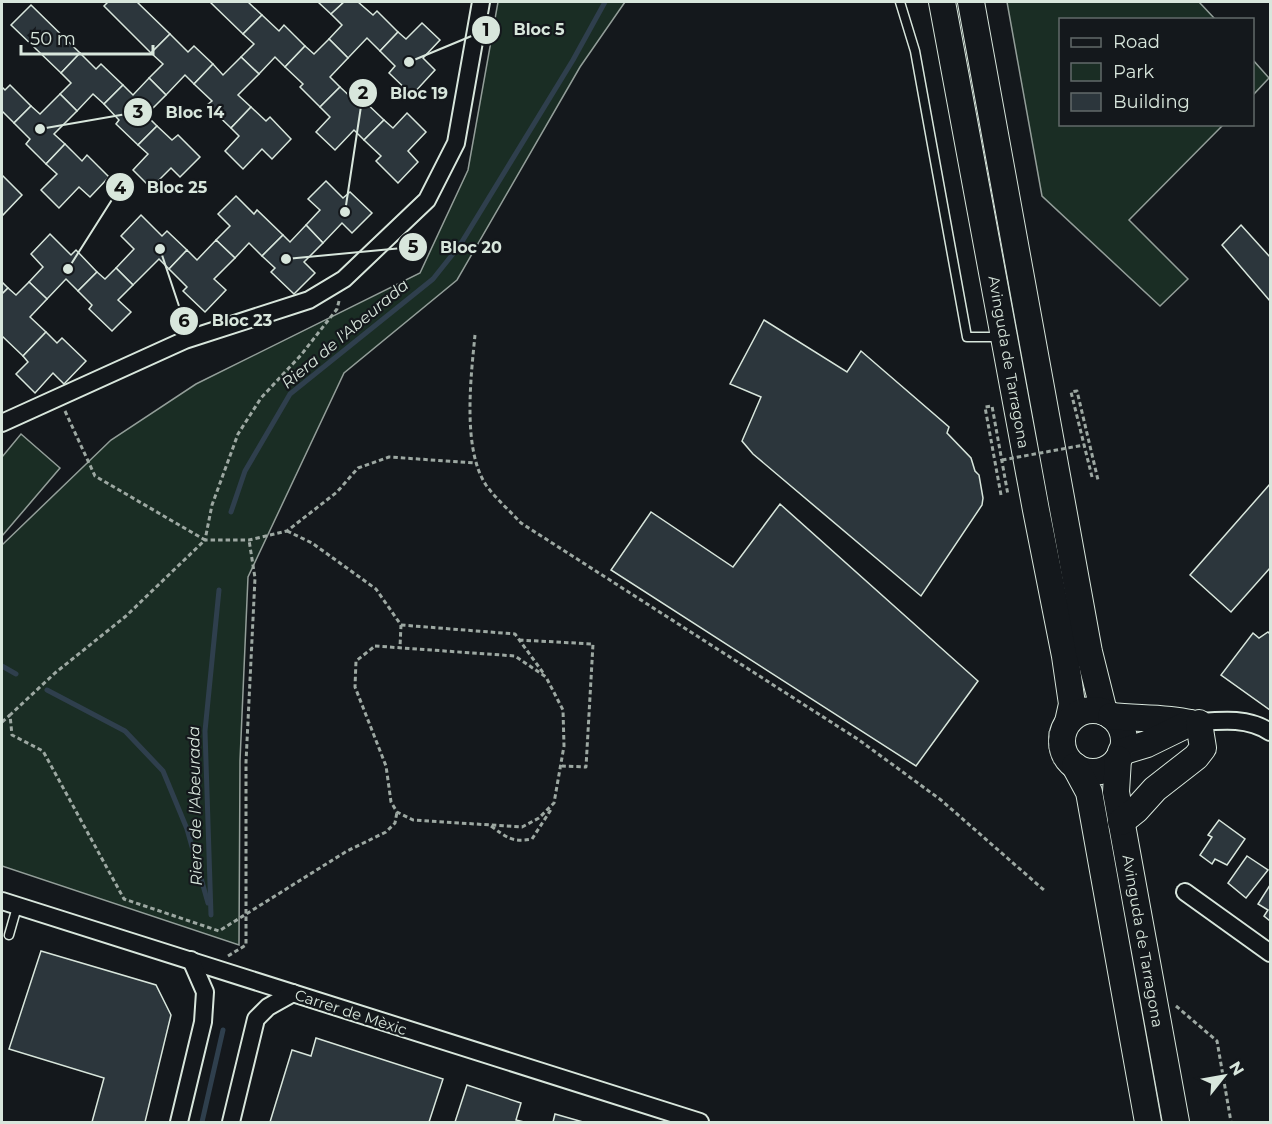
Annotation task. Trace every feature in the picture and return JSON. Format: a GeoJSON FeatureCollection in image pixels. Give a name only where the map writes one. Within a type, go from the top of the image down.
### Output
{"type":"FeatureCollection","features":[{"type":"Feature","properties":{"kind":"main road","name":"Avinguda de Tarragona"},"geometry":{"type":"LineString","coordinates":[[942,2],[1065,656],[1072,704],[1068,722]]}},
{"type":"Feature","properties":{"kind":"main road","name":"Avinguda de Tarragona"},"geometry":{"type":"LineString","coordinates":[[971,2],[1089,652],[1108,714]]}},
{"type":"Feature","properties":{"kind":"main road"},"geometry":{"type":"LineString","coordinates":[[1095,710],[1134,719],[1195,723],[1120,756],[1106,769],[1096,771],[1076,766],[1066,755],[1063,746],[1063,736],[1068,722],[1085,711],[1095,710]]}},
{"type":"Feature","properties":{"kind":"main road"},"geometry":{"type":"LineString","coordinates":[[1108,714],[1123,732],[1124,739],[1120,756]]}},
{"type":"Feature","properties":{"kind":"main road"},"geometry":{"type":"LineString","coordinates":[[1121,822],[1136,810],[1155,789],[1196,757],[1203,748],[1195,723]]}},
{"type":"Feature","properties":{"kind":"main road","name":"Avinguda de Tarragona"},"geometry":{"type":"LineString","coordinates":[[1120,756],[1116,792],[1176,1122]]}},
{"type":"Feature","properties":{"kind":"main road","name":"Avinguda de Tarragona"},"geometry":{"type":"LineString","coordinates":[[1076,766],[1089,792],[1148,1122]]}},
{"type":"Feature","properties":{"kind":"street"},"geometry":{"type":"LineString","coordinates":[[2,423],[185,340],[309,300],[344,279],[428,200],[456,143],[480,2]]}},
{"type":"Feature","properties":{"kind":"street"},"geometry":{"type":"LineString","coordinates":[[1195,723],[1235,720],[1264,728],[1270,732]]}},
{"type":"Feature","properties":{"kind":"street"},"geometry":{"type":"LineString","coordinates":[[1185,892],[1270,953]]}},
{"type":"Feature","properties":{"kind":"street","name":"Carrer de Mèxic"},"geometry":{"type":"LineString","coordinates":[[9,904],[700,1122]]}},
{"type":"Feature","properties":{"kind":"street"},"geometry":{"type":"LineString","coordinates":[[179,1122],[203,1022],[204,992],[191,960]]}},
{"type":"Feature","properties":{"kind":"street"},"geometry":{"type":"LineString","coordinates":[[231,1122],[256,1019],[268,1007],[293,993]]}},
{"type":"Feature","properties":{"kind":"lane"},"geometry":{"type":"LineString","coordinates":[[900,2],[915,51],[967,337],[1004,337]]}},
{"type":"Feature","properties":{"kind":"lane"},"geometry":{"type":"LineString","coordinates":[[9,904],[9,935]]}},
{"type":"Feature","properties":{"kind":"path"},"geometry":{"type":"LineString","coordinates":[[2,722],[56,673],[126,616],[205,540],[212,505],[238,434],[261,399],[301,355],[337,309],[344,279]]}},
{"type":"Feature","properties":{"kind":"path"},"geometry":{"type":"LineString","coordinates":[[475,335],[470,383],[476,463],[486,485],[520,523],[859,740],[941,800],[1045,891]]}},
{"type":"Feature","properties":{"kind":"path"},"geometry":{"type":"LineString","coordinates":[[1092,477],[1071,392],[1077,391],[1098,480]]}},
{"type":"Feature","properties":{"kind":"path"},"geometry":{"type":"LineString","coordinates":[[59,397],[95,476],[205,540],[249,540],[287,531],[338,492],[358,468],[389,456],[476,463]]}},
{"type":"Feature","properties":{"kind":"path"},"geometry":{"type":"LineString","coordinates":[[1001,495],[985,407],[992,406],[1008,495]]}},
{"type":"Feature","properties":{"kind":"path"},"geometry":{"type":"LineString","coordinates":[[1002,460],[1084,445]]}},
{"type":"Feature","properties":{"kind":"path"},"geometry":{"type":"LineString","coordinates":[[287,531],[312,543],[376,589],[401,625],[400,648]]}},
{"type":"Feature","properties":{"kind":"path"},"geometry":{"type":"LineString","coordinates":[[222,970],[225,957],[246,945],[246,762],[255,578],[249,540]]}},
{"type":"Feature","properties":{"kind":"path"},"geometry":{"type":"LineString","coordinates":[[401,625],[515,634],[546,677],[563,711],[564,746],[554,803],[532,839],[518,842],[504,836],[489,825]]}},
{"type":"Feature","properties":{"kind":"path"},"geometry":{"type":"LineString","coordinates":[[519,640],[593,644],[586,767],[561,766]]}},
{"type":"Feature","properties":{"kind":"path"},"geometry":{"type":"LineString","coordinates":[[10,715],[12,735],[43,751],[124,899],[219,931],[347,851],[386,832],[395,823],[396,812],[391,802],[386,766],[355,687],[356,661],[375,646],[515,656],[546,677]]}},
{"type":"Feature","properties":{"kind":"path"},"geometry":{"type":"LineString","coordinates":[[396,812],[413,820],[522,826],[539,818],[554,803]]}},
{"type":"Feature","properties":{"kind":"path"},"geometry":{"type":"LineString","coordinates":[[1151,984],[1216,1041],[1231,1122]]}},
{"type":"Feature","properties":{"kind":"green space"},"geometry":{"type":"Polygon","coordinates":[[[498,2],[625,2],[580,67],[457,280],[344,373],[248,577],[240,761],[239,945],[2,866],[2,545],[111,440],[196,384],[420,273],[468,170],[498,2]]]}},
{"type":"Feature","properties":{"kind":"green space"},"geometry":{"type":"Polygon","coordinates":[[[1007,2],[1199,2],[1214,18],[1059,18],[1059,126],[1222,126],[1129,220],[1188,279],[1160,306],[1042,196],[1007,2]]]}},
{"type":"Feature","properties":{"kind":"green space"},"geometry":{"type":"Polygon","coordinates":[[[1254,61],[1269,78],[1254,94],[1254,61]]]}},
{"type":"Feature","properties":{"kind":"green space"},"geometry":{"type":"Polygon","coordinates":[[[21,434],[60,468],[2,536],[2,457],[21,434]]]}},
{"type":"Feature","properties":{"kind":"building"},"geometry":{"type":"Polygon","coordinates":[[[108,2],[137,2],[170,34],[151,53],[104,6],[108,2]]]}},
{"type":"Feature","properties":{"kind":"building"},"geometry":{"type":"Polygon","coordinates":[[[210,2],[248,2],[262,15],[243,34],[210,2]]]}},
{"type":"Feature","properties":{"kind":"building"},"geometry":{"type":"Polygon","coordinates":[[[318,2],[344,2],[331,14],[318,2]]]}},
{"type":"Feature","properties":{"kind":"building"},"geometry":{"type":"Polygon","coordinates":[[[344,2],[358,2],[373,15],[377,11],[398,32],[380,51],[367,38],[348,58],[329,39],[342,25],[331,14],[344,2]]]}},
{"type":"Feature","properties":{"kind":"building"},"geometry":{"type":"Polygon","coordinates":[[[31,5],[80,53],[61,73],[11,25],[31,5]]]}},
{"type":"Feature","properties":{"kind":"building"},"geometry":{"type":"Polygon","coordinates":[[[262,15],[279,31],[284,25],[305,46],[285,67],[275,57],[259,74],[241,57],[254,44],[243,34],[262,15]]]}},
{"type":"Feature","properties":{"kind":"building"},"geometry":{"type":"Polygon","coordinates":[[[422,23],[440,40],[423,58],[435,70],[412,95],[389,73],[395,66],[380,51],[398,32],[406,39],[422,23]]]}},
{"type":"Feature","properties":{"kind":"building"},"geometry":{"type":"Polygon","coordinates":[[[170,34],[188,52],[194,46],[213,64],[194,84],[185,75],[166,95],[149,78],[163,64],[151,53],[170,34]]]}},
{"type":"Feature","properties":{"kind":"building"},"geometry":{"type":"Polygon","coordinates":[[[329,39],[348,58],[330,77],[340,87],[320,107],[300,87],[303,84],[285,67],[305,46],[314,54],[329,39]]]}},
{"type":"Feature","properties":{"kind":"building"},"geometry":{"type":"Polygon","coordinates":[[[80,53],[96,69],[101,64],[123,85],[104,104],[93,94],[77,111],[60,94],[71,83],[61,73],[80,53]]]}},
{"type":"Feature","properties":{"kind":"building"},"geometry":{"type":"Polygon","coordinates":[[[241,57],[259,74],[238,95],[251,107],[231,128],[207,105],[212,101],[194,84],[213,64],[223,75],[241,57]]]}},
{"type":"Feature","properties":{"kind":"building"},"geometry":{"type":"Polygon","coordinates":[[[149,78],[166,95],[146,115],[157,126],[138,145],[116,124],[119,120],[104,104],[123,85],[133,95],[149,78]]]}},
{"type":"Feature","properties":{"kind":"building"},"geometry":{"type":"Polygon","coordinates":[[[10,85],[31,106],[14,123],[2,111],[2,87],[5,90],[10,85]]]}},
{"type":"Feature","properties":{"kind":"building"},"geometry":{"type":"Polygon","coordinates":[[[340,87],[358,104],[362,99],[384,120],[364,140],[354,130],[335,150],[316,132],[330,117],[320,107],[340,87]]]}},
{"type":"Feature","properties":{"kind":"building"},"geometry":{"type":"Polygon","coordinates":[[[60,94],[77,111],[54,134],[65,144],[46,164],[26,144],[30,139],[14,123],[31,106],[40,114],[60,94]]]}},
{"type":"Feature","properties":{"kind":"building"},"geometry":{"type":"Polygon","coordinates":[[[251,107],[266,121],[270,117],[291,139],[272,159],[262,149],[243,169],[225,151],[239,136],[231,128],[251,107]]]}},
{"type":"Feature","properties":{"kind":"building"},"geometry":{"type":"Polygon","coordinates":[[[407,113],[426,132],[408,151],[418,162],[398,183],[376,161],[381,156],[364,140],[384,120],[393,128],[407,113]]]}},
{"type":"Feature","properties":{"kind":"building"},"geometry":{"type":"Polygon","coordinates":[[[157,126],[172,140],[178,135],[200,157],[180,177],[171,168],[151,188],[133,170],[148,154],[138,145],[157,126]]]}},
{"type":"Feature","properties":{"kind":"building"},"geometry":{"type":"Polygon","coordinates":[[[65,144],[82,161],[87,155],[109,177],[90,197],[79,187],[59,208],[41,190],[57,174],[46,164],[65,144]]]}},
{"type":"Feature","properties":{"kind":"building"},"geometry":{"type":"Polygon","coordinates":[[[2,175],[22,195],[2,216],[2,175]]]}},
{"type":"Feature","properties":{"kind":"building"},"geometry":{"type":"Polygon","coordinates":[[[326,181],[343,198],[350,192],[372,213],[352,233],[342,223],[323,243],[306,225],[320,210],[308,199],[326,181]]]}},
{"type":"Feature","properties":{"kind":"building"},"geometry":{"type":"Polygon","coordinates":[[[236,196],[254,214],[257,210],[283,235],[262,256],[249,243],[235,258],[216,240],[230,226],[218,214],[236,196]]]}},
{"type":"Feature","properties":{"kind":"building"},"geometry":{"type":"Polygon","coordinates":[[[141,215],[162,236],[167,231],[187,250],[169,269],[159,259],[133,285],[116,268],[134,249],[121,236],[141,215]]]}},
{"type":"Feature","properties":{"kind":"building"},"geometry":{"type":"Polygon","coordinates":[[[306,225],[323,243],[304,262],[315,273],[294,294],[271,272],[275,268],[262,256],[283,235],[290,242],[306,225]]]}},
{"type":"Feature","properties":{"kind":"building"},"geometry":{"type":"Polygon","coordinates":[[[1241,225],[1270,257],[1270,301],[1222,245],[1241,225]]]}},
{"type":"Feature","properties":{"kind":"building"},"geometry":{"type":"Polygon","coordinates":[[[50,234],[71,255],[76,250],[97,272],[78,291],[66,279],[47,299],[29,282],[43,267],[31,254],[50,234]]]}},
{"type":"Feature","properties":{"kind":"building"},"geometry":{"type":"Polygon","coordinates":[[[216,240],[235,258],[214,279],[226,290],[205,312],[183,291],[187,287],[169,269],[187,250],[197,260],[216,240]]]}},
{"type":"Feature","properties":{"kind":"building"},"geometry":{"type":"Polygon","coordinates":[[[116,268],[133,285],[118,300],[131,312],[112,331],[89,309],[92,305],[78,291],[97,272],[105,279],[116,268]]]}},
{"type":"Feature","properties":{"kind":"building"},"geometry":{"type":"Polygon","coordinates":[[[2,282],[8,288],[2,294],[2,282]]]}},
{"type":"Feature","properties":{"kind":"building"},"geometry":{"type":"Polygon","coordinates":[[[29,282],[47,299],[30,317],[46,332],[23,356],[2,336],[2,294],[8,288],[16,295],[29,282]]]}},
{"type":"Feature","properties":{"kind":"building"},"geometry":{"type":"Polygon","coordinates":[[[764,320],[847,372],[861,351],[949,427],[947,433],[971,458],[975,471],[979,475],[982,505],[921,596],[753,454],[742,441],[761,397],[730,384],[764,320]]]}},
{"type":"Feature","properties":{"kind":"building"},"geometry":{"type":"Polygon","coordinates":[[[46,332],[57,343],[62,338],[86,361],[64,384],[53,373],[35,393],[16,374],[28,362],[23,356],[46,332]]]}},
{"type":"Feature","properties":{"kind":"building"},"geometry":{"type":"Polygon","coordinates":[[[1270,484],[1270,568],[1231,612],[1190,575],[1270,484]]]}},
{"type":"Feature","properties":{"kind":"building"},"geometry":{"type":"Polygon","coordinates":[[[780,504],[978,681],[916,766],[611,570],[651,512],[733,567],[780,504]]]}},
{"type":"Feature","properties":{"kind":"building"},"geometry":{"type":"Polygon","coordinates":[[[1268,632],[1270,634],[1270,710],[1221,675],[1253,633],[1259,638],[1268,632]]]}},
{"type":"Feature","properties":{"kind":"building"},"geometry":{"type":"Polygon","coordinates":[[[1219,820],[1245,839],[1227,865],[1215,859],[1212,864],[1200,855],[1212,837],[1208,835],[1219,820]]]}},
{"type":"Feature","properties":{"kind":"building"},"geometry":{"type":"Polygon","coordinates":[[[1247,856],[1268,870],[1246,898],[1228,883],[1247,856]]]}},
{"type":"Feature","properties":{"kind":"building"},"geometry":{"type":"Polygon","coordinates":[[[1270,885],[1270,921],[1264,916],[1268,910],[1258,904],[1270,885]]]}},
{"type":"Feature","properties":{"kind":"building"},"geometry":{"type":"Polygon","coordinates":[[[41,951],[156,985],[171,1015],[145,1122],[92,1122],[104,1078],[9,1049],[41,951]]]}},
{"type":"Feature","properties":{"kind":"building"},"geometry":{"type":"Polygon","coordinates":[[[316,1038],[443,1079],[429,1122],[270,1122],[292,1050],[311,1056],[316,1038]]]}},
{"type":"Feature","properties":{"kind":"building"},"geometry":{"type":"Polygon","coordinates":[[[467,1085],[521,1103],[516,1120],[524,1122],[455,1122],[467,1085]]]}},
{"type":"Feature","properties":{"kind":"building"},"geometry":{"type":"Polygon","coordinates":[[[555,1114],[583,1122],[553,1122],[555,1114]]]}},
{"type":"Feature","properties":{"kind":"waterway","name":"Riera de l'Abeurada"},"geometry":{"type":"LineString","coordinates":[[231,512],[245,471],[290,394],[433,279],[460,245],[573,60],[605,2]]}},
{"type":"Feature","properties":{"kind":"waterway","name":"Riera de l'Abeurada"},"geometry":{"type":"LineString","coordinates":[[211,915],[205,731],[219,590]]}},
{"type":"Feature","properties":{"kind":"waterway"},"geometry":{"type":"LineString","coordinates":[[2,666],[16,674]]}},
{"type":"Feature","properties":{"kind":"waterway"},"geometry":{"type":"LineString","coordinates":[[47,690],[125,731],[163,771],[187,829],[208,903]]}},
{"type":"Feature","properties":{"kind":"waterway","name":"Riera de l'Abeurada"},"geometry":{"type":"LineString","coordinates":[[202,1122],[223,1030]]}},
{"type":"Feature","properties":{"kind":"place","name":"Bloc 5"},"geometry":{"type":"Point","coordinates":[409,62]}},
{"type":"Feature","properties":{"kind":"place","name":"Bloc 14"},"geometry":{"type":"Point","coordinates":[40,129]}},
{"type":"Feature","properties":{"kind":"place","name":"Bloc 19"},"geometry":{"type":"Point","coordinates":[345,212]}},
{"type":"Feature","properties":{"kind":"place","name":"Bloc 23"},"geometry":{"type":"Point","coordinates":[160,249]}},
{"type":"Feature","properties":{"kind":"place","name":"Bloc 20"},"geometry":{"type":"Point","coordinates":[286,259]}},
{"type":"Feature","properties":{"kind":"place","name":"Bloc 25"},"geometry":{"type":"Point","coordinates":[68,269]}}]}
